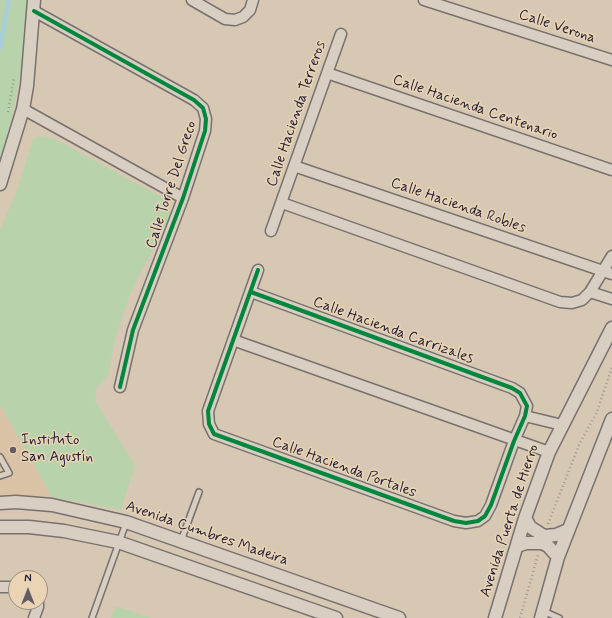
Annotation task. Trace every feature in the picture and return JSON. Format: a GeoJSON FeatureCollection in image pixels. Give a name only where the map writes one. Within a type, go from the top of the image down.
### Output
{"type":"FeatureCollection","features":[{"type":"Feature","properties":{"kind":"street"},"geometry":{"type":"LineString","coordinates":[[192,0],[225,19],[235,20],[243,17],[250,10],[254,0]]}},
{"type":"Feature","properties":{"kind":"street","name":"Calle Verona"},"geometry":{"type":"LineString","coordinates":[[424,0],[612,60]]}},
{"type":"Feature","properties":{"kind":"street"},"geometry":{"type":"LineString","coordinates":[[0,184],[23,109],[27,86],[34,6]]}},
{"type":"Feature","properties":{"kind":"street","name":"Calle Torre Del Greco"},"geometry":{"type":"LineString","coordinates":[[34,6],[194,100],[203,108],[206,119],[205,131],[183,198],[133,330],[120,387]]}},
{"type":"Feature","properties":{"kind":"street","name":"Calle Hacienda Terreros"},"geometry":{"type":"LineString","coordinates":[[271,231],[340,34]]}},
{"type":"Feature","properties":{"kind":"street","name":"Calle Hacienda Centenario"},"geometry":{"type":"LineString","coordinates":[[327,73],[612,170]]}},
{"type":"Feature","properties":{"kind":"street","name":"Calle Torre Del Greco"},"geometry":{"type":"LineString","coordinates":[[23,109],[183,198]]}},
{"type":"Feature","properties":{"kind":"street","name":"Calle Hacienda Robles"},"geometry":{"type":"LineString","coordinates":[[294,166],[608,272]]}},
{"type":"Feature","properties":{"kind":"street"},"geometry":{"type":"LineString","coordinates":[[282,203],[560,302],[572,303],[582,300],[608,272],[612,256]]}},
{"type":"Feature","properties":{"kind":"street"},"geometry":{"type":"LineString","coordinates":[[258,270],[233,340],[514,441],[549,452]]}},
{"type":"Feature","properties":{"kind":"street","name":"Calle Hacienda Carrizales"},"geometry":{"type":"LineString","coordinates":[[251,292],[512,388],[524,398],[527,406],[525,416]]}},
{"type":"Feature","properties":{"kind":"street"},"geometry":{"type":"LineString","coordinates":[[590,292],[612,299]]}},
{"type":"Feature","properties":{"kind":"street","name":"Avenida Puerta de Hierro"},"geometry":{"type":"LineString","coordinates":[[495,618],[525,518],[549,452],[612,328]]}},
{"type":"Feature","properties":{"kind":"street","name":"Calle Hacienda Portales"},"geometry":{"type":"LineString","coordinates":[[233,340],[208,411],[208,424],[214,434],[454,521],[466,523],[478,521],[485,516],[491,505],[514,441]]}},
{"type":"Feature","properties":{"kind":"street"},"geometry":{"type":"LineString","coordinates":[[514,441],[525,416],[562,425]]}},
{"type":"Feature","properties":{"kind":"street"},"geometry":{"type":"LineString","coordinates":[[542,615],[558,557],[611,426]]}},
{"type":"Feature","properties":{"kind":"street","name":"Avenida Cumbres Madeira"},"geometry":{"type":"LineString","coordinates":[[0,503],[52,506],[126,522],[399,618]]}},
{"type":"Feature","properties":{"kind":"street"},"geometry":{"type":"LineString","coordinates":[[525,518],[530,527],[554,550],[558,557]]}},
{"type":"Feature","properties":{"kind":"street"},"geometry":{"type":"LineString","coordinates":[[0,527],[43,529],[118,542],[336,618]]}},
{"type":"Feature","properties":{"kind":"street"},"geometry":{"type":"LineString","coordinates":[[517,546],[534,542],[568,530]]}},
{"type":"Feature","properties":{"kind":"lane"},"geometry":{"type":"LineString","coordinates":[[0,457],[10,473],[0,476]]}},
{"type":"Feature","properties":{"kind":"lane"},"geometry":{"type":"LineString","coordinates":[[181,541],[199,492]]}},
{"type":"Feature","properties":{"kind":"lane"},"geometry":{"type":"LineString","coordinates":[[92,618],[126,522]]}},
{"type":"Feature","properties":{"kind":"lane"},"geometry":{"type":"LineString","coordinates":[[542,615],[559,618]]}},
{"type":"Feature","properties":{"kind":"path"},"geometry":{"type":"LineString","coordinates":[[7,120],[15,74]]}},
{"type":"Feature","properties":{"kind":"path"},"geometry":{"type":"LineString","coordinates":[[520,618],[543,539],[579,445],[597,412],[612,368]]}},
{"type":"Feature","properties":{"kind":"shaded area","name":"Instituto San Agustín"},"geometry":{"type":"Polygon","coordinates":[[[0,405],[52,497],[0,496],[0,405]]]}},
{"type":"Feature","properties":{"kind":"green space"},"geometry":{"type":"Polygon","coordinates":[[[0,0],[26,0],[26,5],[24,50],[13,115],[0,161],[0,0]]]}},
{"type":"Feature","properties":{"kind":"green space"},"geometry":{"type":"Polygon","coordinates":[[[41,136],[55,139],[165,199],[170,208],[170,217],[131,291],[114,342],[108,376],[97,387],[95,401],[135,465],[121,510],[52,497],[0,405],[0,230],[17,190],[33,139],[41,136]]]}},
{"type":"Feature","properties":{"kind":"green space"},"geometry":{"type":"Polygon","coordinates":[[[116,606],[152,618],[111,618],[116,606]]]}},
{"type":"Feature","properties":{"kind":"waterway"},"geometry":{"type":"LineString","coordinates":[[0,48],[9,0]]}},
{"type":"Feature","properties":{"kind":"cycle path"},"geometry":{"type":"LineString","coordinates":[[34,11],[194,100],[203,108],[206,119],[205,131],[183,198],[133,330],[120,387]]}},
{"type":"Feature","properties":{"kind":"cycle path"},"geometry":{"type":"LineString","coordinates":[[251,292],[512,388],[520,393],[527,406],[525,416],[514,441],[491,505],[485,516],[478,521],[466,523],[454,521],[214,434],[209,424],[208,411],[258,270]]}},
{"type":"Feature","properties":{"kind":"place","name":"Instituto San Agustín"},"geometry":{"type":"Point","coordinates":[13,450]}}]}
